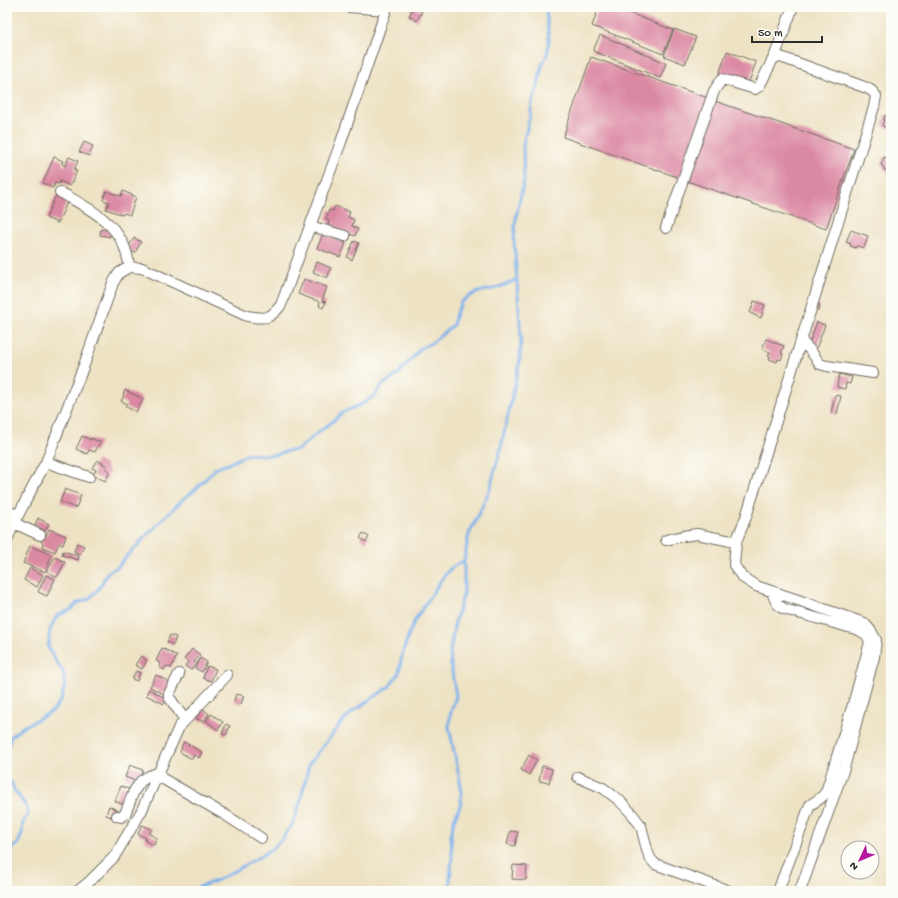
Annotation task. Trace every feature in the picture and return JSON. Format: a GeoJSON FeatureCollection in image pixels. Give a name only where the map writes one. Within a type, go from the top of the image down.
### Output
{"type":"FeatureCollection","features":[{"type":"Feature","properties":{"kind":"street"},"geometry":{"type":"LineString","coordinates":[[7,540],[16,519],[46,462],[84,365],[113,283],[119,273],[129,267],[142,268],[247,316],[262,319],[273,314],[281,305],[341,142],[387,8],[349,7]]}},
{"type":"Feature","properties":{"kind":"street"},"geometry":{"type":"LineString","coordinates":[[666,228],[714,91],[722,79],[755,89],[760,85],[775,55],[793,7]]}},
{"type":"Feature","properties":{"kind":"street"},"geometry":{"type":"LineString","coordinates":[[775,55],[867,88],[876,96],[874,107],[746,517],[736,542],[734,565],[742,577],[756,586],[864,623],[876,640],[874,657],[844,768],[800,891]]}},
{"type":"Feature","properties":{"kind":"street"},"geometry":{"type":"LineString","coordinates":[[60,192],[91,210],[116,232],[127,254],[129,267]]}},
{"type":"Feature","properties":{"kind":"street"},"geometry":{"type":"LineString","coordinates":[[310,226],[345,236]]}},
{"type":"Feature","properties":{"kind":"street"},"geometry":{"type":"LineString","coordinates":[[801,341],[810,350],[820,364],[873,373]]}},
{"type":"Feature","properties":{"kind":"street"},"geometry":{"type":"LineString","coordinates":[[46,462],[89,477]]}},
{"type":"Feature","properties":{"kind":"street"},"geometry":{"type":"LineString","coordinates":[[7,511],[40,535]]}},
{"type":"Feature","properties":{"kind":"street"},"geometry":{"type":"LineString","coordinates":[[666,540],[697,534],[736,542]]}},
{"type":"Feature","properties":{"kind":"street"},"geometry":{"type":"LineString","coordinates":[[772,592],[780,607],[859,630],[867,635],[870,642],[854,701],[826,792],[820,800],[810,804],[778,891]]}},
{"type":"Feature","properties":{"kind":"street"},"geometry":{"type":"LineString","coordinates":[[179,674],[169,696],[185,720]]}},
{"type":"Feature","properties":{"kind":"street"},"geometry":{"type":"LineString","coordinates":[[78,891],[114,857],[141,812],[179,727],[227,675]]}},
{"type":"Feature","properties":{"kind":"street"},"geometry":{"type":"LineString","coordinates":[[118,816],[120,817],[125,814],[134,791],[141,781],[149,776],[159,774],[261,838]]}},
{"type":"Feature","properties":{"kind":"street"},"geometry":{"type":"LineString","coordinates":[[578,777],[603,788],[620,801],[633,815],[641,826],[647,850],[650,858],[655,864],[729,891]]}},
{"type":"Feature","properties":{"kind":"building"},"geometry":{"type":"Polygon","coordinates":[[[413,7],[422,11],[417,21],[409,16],[413,7]]]}},
{"type":"Feature","properties":{"kind":"building"},"geometry":{"type":"Polygon","coordinates":[[[599,7],[614,7],[673,30],[663,54],[592,26],[599,7]]]}},
{"type":"Feature","properties":{"kind":"building"},"geometry":{"type":"Polygon","coordinates":[[[674,29],[696,37],[685,64],[664,56],[674,29]]]}},
{"type":"Feature","properties":{"kind":"building"},"geometry":{"type":"Polygon","coordinates":[[[600,35],[666,63],[660,78],[593,51],[600,35]]]}},
{"type":"Feature","properties":{"kind":"building"},"geometry":{"type":"Polygon","coordinates":[[[727,51],[756,62],[748,85],[719,74],[727,51]]]}},
{"type":"Feature","properties":{"kind":"building"},"geometry":{"type":"Polygon","coordinates":[[[591,57],[708,98],[680,178],[563,137],[591,57]]]}},
{"type":"Feature","properties":{"kind":"building"},"geometry":{"type":"Polygon","coordinates":[[[715,101],[854,149],[826,229],[687,181],[715,101]]]}},
{"type":"Feature","properties":{"kind":"building"},"geometry":{"type":"Polygon","coordinates":[[[885,115],[891,117],[891,129],[882,126],[885,115]]]}},
{"type":"Feature","properties":{"kind":"building"},"geometry":{"type":"Polygon","coordinates":[[[84,142],[93,146],[89,156],[79,152],[84,142]]]}},
{"type":"Feature","properties":{"kind":"building"},"geometry":{"type":"Polygon","coordinates":[[[54,157],[63,161],[62,164],[65,166],[69,157],[78,161],[74,170],[77,171],[70,186],[60,181],[59,184],[55,183],[53,188],[43,183],[54,157]]]}},
{"type":"Feature","properties":{"kind":"building"},"geometry":{"type":"Polygon","coordinates":[[[884,157],[891,160],[891,170],[889,172],[883,169],[884,167],[881,165],[884,157]]]}},
{"type":"Feature","properties":{"kind":"building"},"geometry":{"type":"Polygon","coordinates":[[[106,191],[121,196],[123,191],[136,197],[130,215],[124,213],[123,215],[106,209],[109,202],[103,200],[106,191]]]}},
{"type":"Feature","properties":{"kind":"building"},"geometry":{"type":"Polygon","coordinates":[[[56,195],[68,200],[58,223],[46,218],[56,195]]]}},
{"type":"Feature","properties":{"kind":"building"},"geometry":{"type":"Polygon","coordinates":[[[335,206],[350,212],[348,217],[354,220],[352,226],[358,229],[355,236],[328,226],[329,221],[326,219],[329,210],[333,211],[335,206]]]}},
{"type":"Feature","properties":{"kind":"building"},"geometry":{"type":"Polygon","coordinates":[[[101,229],[111,231],[110,237],[100,235],[101,229]]]}},
{"type":"Feature","properties":{"kind":"building"},"geometry":{"type":"Polygon","coordinates":[[[851,230],[868,236],[864,248],[850,246],[851,244],[846,242],[851,230]]]}},
{"type":"Feature","properties":{"kind":"building"},"geometry":{"type":"Polygon","coordinates":[[[323,234],[346,243],[340,257],[317,248],[323,234]]]}},
{"type":"Feature","properties":{"kind":"building"},"geometry":{"type":"Polygon","coordinates":[[[134,238],[141,242],[135,253],[127,249],[134,238]]]}},
{"type":"Feature","properties":{"kind":"building"},"geometry":{"type":"Polygon","coordinates":[[[354,241],[359,243],[352,260],[347,257],[354,241]]]}},
{"type":"Feature","properties":{"kind":"building"},"geometry":{"type":"Polygon","coordinates":[[[317,262],[331,268],[327,278],[313,272],[317,262]]]}},
{"type":"Feature","properties":{"kind":"building"},"geometry":{"type":"Polygon","coordinates":[[[304,279],[327,287],[322,301],[326,302],[323,308],[319,306],[320,302],[298,294],[304,279]]]}},
{"type":"Feature","properties":{"kind":"building"},"geometry":{"type":"Polygon","coordinates":[[[754,301],[765,305],[761,318],[750,313],[754,301]]]}},
{"type":"Feature","properties":{"kind":"building"},"geometry":{"type":"Polygon","coordinates":[[[814,303],[820,305],[818,311],[812,309],[814,303]]]}},
{"type":"Feature","properties":{"kind":"building"},"geometry":{"type":"Polygon","coordinates":[[[817,322],[825,325],[816,349],[808,346],[817,322]]]}},
{"type":"Feature","properties":{"kind":"building"},"geometry":{"type":"Polygon","coordinates":[[[766,339],[784,346],[781,353],[783,354],[781,360],[778,359],[777,362],[769,359],[770,356],[768,356],[770,352],[762,349],[766,339]]]}},
{"type":"Feature","properties":{"kind":"building"},"geometry":{"type":"Polygon","coordinates":[[[839,374],[852,377],[850,384],[846,383],[845,389],[837,387],[839,374]]]}},
{"type":"Feature","properties":{"kind":"building"},"geometry":{"type":"Polygon","coordinates":[[[125,390],[143,399],[136,412],[125,406],[127,404],[121,401],[125,390]]]}},
{"type":"Feature","properties":{"kind":"building"},"geometry":{"type":"Polygon","coordinates":[[[835,395],[841,396],[837,414],[831,413],[835,395]]]}},
{"type":"Feature","properties":{"kind":"building"},"geometry":{"type":"Polygon","coordinates":[[[82,436],[100,442],[95,452],[89,450],[87,454],[76,449],[82,436]]]}},
{"type":"Feature","properties":{"kind":"building"},"geometry":{"type":"Polygon","coordinates":[[[97,460],[107,466],[106,469],[110,472],[105,481],[93,475],[96,470],[92,468],[97,460]]]}},
{"type":"Feature","properties":{"kind":"building"},"geometry":{"type":"Polygon","coordinates":[[[65,489],[81,495],[76,508],[60,502],[65,489]]]}},
{"type":"Feature","properties":{"kind":"building"},"geometry":{"type":"Polygon","coordinates":[[[38,518],[49,524],[45,531],[35,525],[38,518]]]}},
{"type":"Feature","properties":{"kind":"building"},"geometry":{"type":"Polygon","coordinates":[[[49,529],[66,536],[63,545],[59,543],[55,552],[42,547],[43,543],[41,542],[43,535],[46,536],[49,529]]]}},
{"type":"Feature","properties":{"kind":"building"},"geometry":{"type":"Polygon","coordinates":[[[363,533],[369,537],[366,542],[360,538],[363,533]]]}},
{"type":"Feature","properties":{"kind":"building"},"geometry":{"type":"Polygon","coordinates":[[[77,543],[84,546],[80,554],[74,551],[77,543]]]}},
{"type":"Feature","properties":{"kind":"building"},"geometry":{"type":"Polygon","coordinates":[[[30,546],[52,555],[45,572],[23,563],[30,546]]]}},
{"type":"Feature","properties":{"kind":"building"},"geometry":{"type":"Polygon","coordinates":[[[63,551],[79,556],[78,560],[62,555],[63,551]]]}},
{"type":"Feature","properties":{"kind":"building"},"geometry":{"type":"Polygon","coordinates":[[[55,557],[65,562],[57,577],[47,571],[55,557]]]}},
{"type":"Feature","properties":{"kind":"building"},"geometry":{"type":"Polygon","coordinates":[[[30,568],[43,575],[37,587],[24,580],[30,568]]]}},
{"type":"Feature","properties":{"kind":"building"},"geometry":{"type":"Polygon","coordinates":[[[46,575],[55,579],[47,596],[38,592],[46,575]]]}},
{"type":"Feature","properties":{"kind":"building"},"geometry":{"type":"Polygon","coordinates":[[[170,635],[176,637],[173,645],[167,642],[170,635]]]}},
{"type":"Feature","properties":{"kind":"building"},"geometry":{"type":"Polygon","coordinates":[[[162,648],[177,656],[171,668],[166,666],[164,670],[159,667],[160,663],[156,661],[162,648]]]}},
{"type":"Feature","properties":{"kind":"building"},"geometry":{"type":"Polygon","coordinates":[[[192,649],[200,655],[194,662],[196,663],[191,670],[185,666],[188,662],[184,659],[192,649]]]}},
{"type":"Feature","properties":{"kind":"building"},"geometry":{"type":"Polygon","coordinates":[[[141,656],[147,660],[142,669],[135,665],[141,656]]]}},
{"type":"Feature","properties":{"kind":"building"},"geometry":{"type":"Polygon","coordinates":[[[200,658],[207,662],[202,672],[195,668],[200,658]]]}},
{"type":"Feature","properties":{"kind":"building"},"geometry":{"type":"Polygon","coordinates":[[[207,666],[216,669],[211,681],[203,678],[207,666]]]}},
{"type":"Feature","properties":{"kind":"building"},"geometry":{"type":"Polygon","coordinates":[[[136,671],[140,673],[137,681],[132,679],[136,671]]]}},
{"type":"Feature","properties":{"kind":"building"},"geometry":{"type":"Polygon","coordinates":[[[156,675],[172,683],[166,695],[150,687],[156,675]]]}},
{"type":"Feature","properties":{"kind":"building"},"geometry":{"type":"Polygon","coordinates":[[[149,689],[167,699],[164,704],[146,695],[149,689]]]}},
{"type":"Feature","properties":{"kind":"building"},"geometry":{"type":"Polygon","coordinates":[[[236,694],[244,696],[241,704],[234,701],[236,694]]]}},
{"type":"Feature","properties":{"kind":"building"},"geometry":{"type":"Polygon","coordinates":[[[203,709],[209,714],[203,722],[196,718],[203,709]]]}},
{"type":"Feature","properties":{"kind":"building"},"geometry":{"type":"Polygon","coordinates":[[[211,714],[223,722],[218,730],[206,721],[211,714]]]}},
{"type":"Feature","properties":{"kind":"building"},"geometry":{"type":"Polygon","coordinates":[[[226,724],[230,726],[226,735],[222,734],[226,724]]]}},
{"type":"Feature","properties":{"kind":"building"},"geometry":{"type":"Polygon","coordinates":[[[184,742],[202,752],[199,758],[194,755],[192,759],[180,752],[184,742]]]}},
{"type":"Feature","properties":{"kind":"building"},"geometry":{"type":"Polygon","coordinates":[[[529,755],[537,760],[529,775],[521,770],[529,755]]]}},
{"type":"Feature","properties":{"kind":"building"},"geometry":{"type":"Polygon","coordinates":[[[130,765],[143,770],[138,782],[125,777],[130,765]]]}},
{"type":"Feature","properties":{"kind":"building"},"geometry":{"type":"Polygon","coordinates":[[[542,766],[552,769],[549,783],[539,781],[542,766]]]}},
{"type":"Feature","properties":{"kind":"building"},"geometry":{"type":"Polygon","coordinates":[[[121,786],[131,790],[124,805],[115,801],[121,786]]]}},
{"type":"Feature","properties":{"kind":"building"},"geometry":{"type":"Polygon","coordinates":[[[109,806],[117,810],[114,818],[106,815],[109,806]]]}},
{"type":"Feature","properties":{"kind":"building"},"geometry":{"type":"Polygon","coordinates":[[[142,825],[152,829],[149,834],[157,838],[154,845],[145,841],[146,838],[138,834],[142,825]]]}},
{"type":"Feature","properties":{"kind":"building"},"geometry":{"type":"Polygon","coordinates":[[[510,831],[518,832],[515,846],[507,844],[510,831]]]}},
{"type":"Feature","properties":{"kind":"building"},"geometry":{"type":"Polygon","coordinates":[[[513,865],[527,866],[526,880],[512,879],[513,865]]]}},
{"type":"Feature","properties":{"kind":"waterway"},"geometry":{"type":"LineString","coordinates":[[449,891],[452,858],[451,834],[454,820],[461,803],[461,786],[449,727],[450,715],[456,696],[450,651],[455,622],[464,593],[464,561],[469,534],[490,489],[500,452],[520,360],[521,337],[514,240],[516,217],[524,180],[523,144],[542,65],[547,55],[549,40],[547,7]]}},
{"type":"Feature","properties":{"kind":"waterway"},"geometry":{"type":"LineString","coordinates":[[7,752],[11,736],[23,727],[53,711],[61,700],[65,685],[63,671],[48,647],[50,630],[55,619],[58,615],[71,610],[77,603],[89,599],[100,587],[108,572],[118,567],[161,521],[184,498],[194,491],[216,468],[248,454],[275,455],[287,451],[298,450],[342,413],[366,402],[376,394],[382,385],[399,373],[421,348],[433,342],[453,325],[461,302],[471,295],[493,289],[517,279]]}},
{"type":"Feature","properties":{"kind":"waterway"},"geometry":{"type":"LineString","coordinates":[[190,891],[218,880],[256,859],[271,850],[283,838],[293,823],[300,803],[309,764],[342,722],[352,712],[389,687],[399,673],[402,655],[415,620],[443,577],[451,568],[463,561]]}},
{"type":"Feature","properties":{"kind":"waterway"},"geometry":{"type":"LineString","coordinates":[[7,779],[11,782],[14,790],[26,806],[28,814],[23,822],[22,833],[18,844],[7,852]]}}]}
